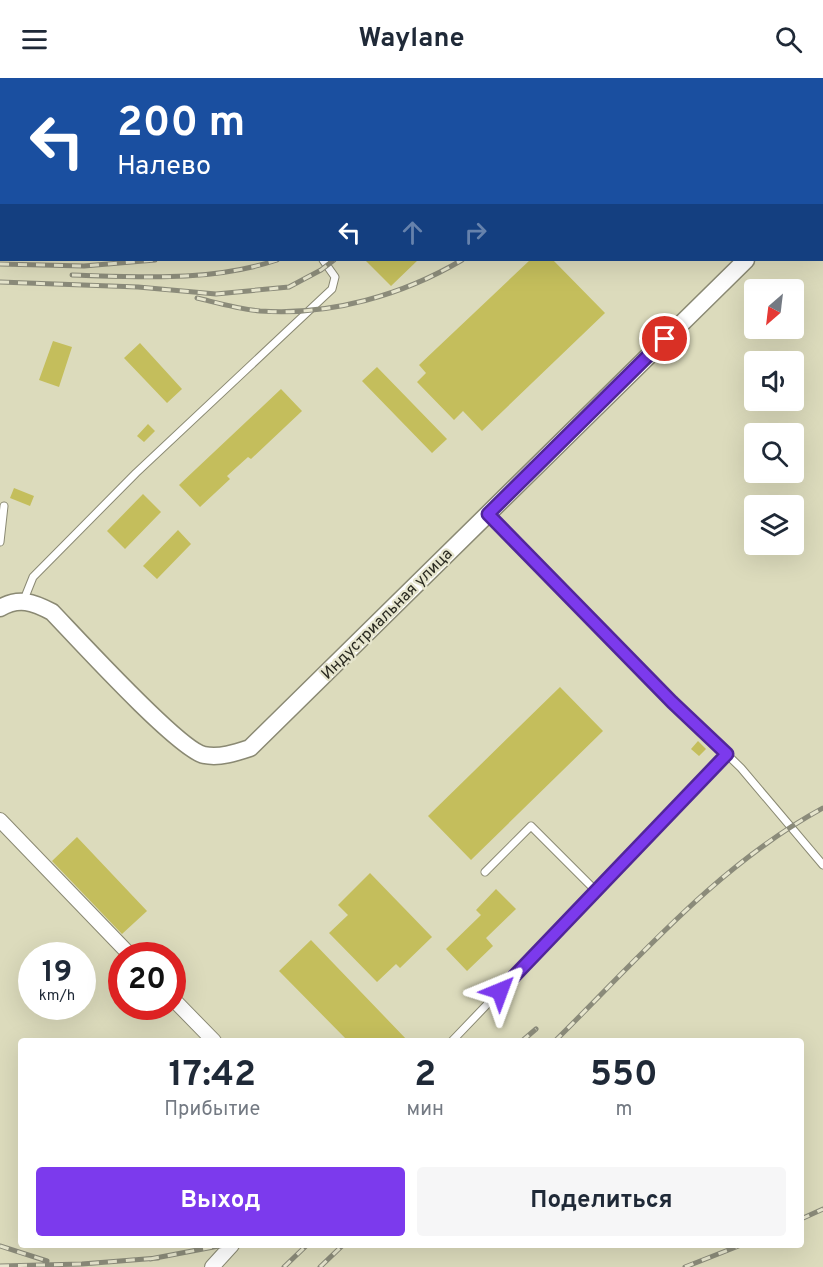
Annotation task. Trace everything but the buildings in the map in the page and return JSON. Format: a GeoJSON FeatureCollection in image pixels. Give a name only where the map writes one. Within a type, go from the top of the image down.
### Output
{"type":"FeatureCollection","features":[{"type":"Feature","properties":{"kind":"street","name":"Индустриальная улица"},"geometry":{"type":"LineString","coordinates":[[23,602],[34,603],[52,612],[177,738],[203,755],[231,755],[250,748],[745,261]]}},
{"type":"Feature","properties":{"kind":"street"},"geometry":{"type":"LineString","coordinates":[[1,603],[23,602]]}},
{"type":"Feature","properties":{"kind":"street"},"geometry":{"type":"LineString","coordinates":[[0,820],[118,942]]}},
{"type":"Feature","properties":{"kind":"street"},"geometry":{"type":"LineString","coordinates":[[186,1012],[211,1038]]}},
{"type":"Feature","properties":{"kind":"street"},"geometry":{"type":"LineString","coordinates":[[212,1267],[229,1248]]}},
{"type":"Feature","properties":{"kind":"lane"},"geometry":{"type":"LineString","coordinates":[[23,602],[33,577],[136,472],[332,289],[335,277],[324,261]]}},
{"type":"Feature","properties":{"kind":"lane"},"geometry":{"type":"LineString","coordinates":[[0,542],[4,506]]}},
{"type":"Feature","properties":{"kind":"lane"},"geometry":{"type":"LineString","coordinates":[[488,514],[672,702],[727,754],[823,865]]}},
{"type":"Feature","properties":{"kind":"lane"},"geometry":{"type":"LineString","coordinates":[[455,1038],[727,754]]}},
{"type":"Feature","properties":{"kind":"lane"},"geometry":{"type":"LineString","coordinates":[[485,872],[531,826],[596,891]]}},
{"type":"Feature","properties":{"kind":"shaded area"},"geometry":{"type":"Polygon","coordinates":[[[0,261],[823,261],[823,1267],[0,1267],[0,261]]]}},
{"type":"Feature","properties":{"kind":"railway"},"geometry":{"type":"LineString","coordinates":[[0,264],[84,266],[143,261]]}},
{"type":"Feature","properties":{"kind":"railway"},"geometry":{"type":"LineString","coordinates":[[72,275],[150,277],[201,275],[227,272],[273,261]]}},
{"type":"Feature","properties":{"kind":"railway"},"geometry":{"type":"LineString","coordinates":[[0,282],[138,287],[216,294],[289,287],[333,261]]}},
{"type":"Feature","properties":{"kind":"railway"},"geometry":{"type":"LineString","coordinates":[[197,298],[260,311],[313,310],[391,293],[460,261]]}},
{"type":"Feature","properties":{"kind":"railway"},"geometry":{"type":"LineString","coordinates":[[558,1038],[649,946],[714,885],[785,831],[823,808]]}},
{"type":"Feature","properties":{"kind":"railway"},"geometry":{"type":"LineString","coordinates":[[526,1038],[536,1029]]}},
{"type":"Feature","properties":{"kind":"railway"},"geometry":{"type":"LineString","coordinates":[[804,1218],[823,1209]]}},
{"type":"Feature","properties":{"kind":"railway"},"geometry":{"type":"LineString","coordinates":[[0,1246],[47,1261]]}},
{"type":"Feature","properties":{"kind":"railway"},"geometry":{"type":"LineString","coordinates":[[150,1259],[208,1248]]}},
{"type":"Feature","properties":{"kind":"railway"},"geometry":{"type":"LineString","coordinates":[[284,1267],[304,1248]]}},
{"type":"Feature","properties":{"kind":"railway"},"geometry":{"type":"LineString","coordinates":[[320,1267],[340,1248]]}},
{"type":"Feature","properties":{"kind":"railway"},"geometry":{"type":"LineString","coordinates":[[685,1267],[733,1248]]}},
{"type":"Feature","properties":{"kind":"railway"},"geometry":{"type":"LineString","coordinates":[[0,1266],[82,1264],[158,1258]]}},
{"type":"Feature","properties":{"kind":"route"},"geometry":{"type":"LineString","coordinates":[[500,991],[727,754],[672,702],[488,514],[665,339]]}}]}
